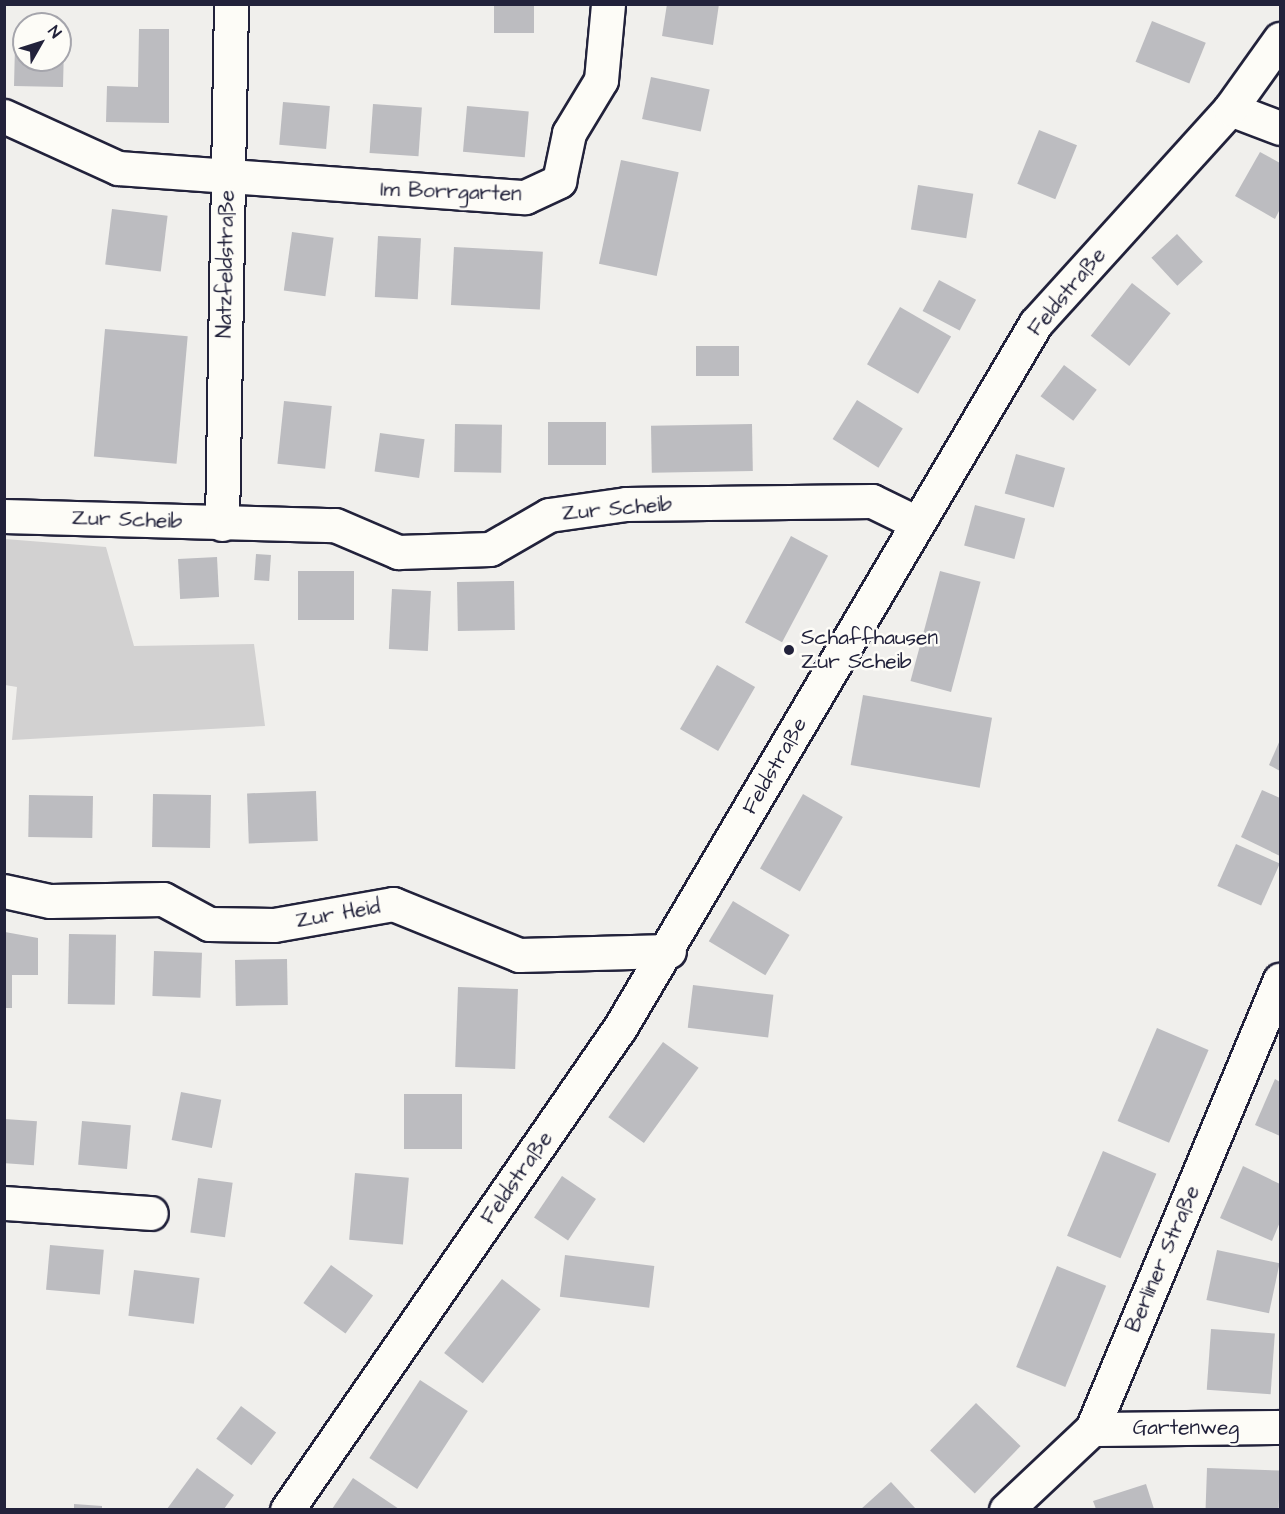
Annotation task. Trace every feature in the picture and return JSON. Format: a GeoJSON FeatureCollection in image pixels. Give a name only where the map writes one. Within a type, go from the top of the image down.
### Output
{"type":"FeatureCollection","features":[{"type":"Feature","properties":{"kind":"street","name":"Natzfeldstraße"},"geometry":{"type":"LineString","coordinates":[[222,524],[231,4]]}},
{"type":"Feature","properties":{"kind":"street","name":"Im Borrgarten"},"geometry":{"type":"LineString","coordinates":[[227,180],[525,197],[559,181],[569,133],[601,80],[608,4]]}},
{"type":"Feature","properties":{"kind":"street","name":"Feldstraße"},"geometry":{"type":"LineString","coordinates":[[286,1509],[669,951],[915,522],[1036,323],[1230,109],[1281,39]]}},
{"type":"Feature","properties":{"kind":"street"},"geometry":{"type":"LineString","coordinates":[[1230,109],[1281,128]]}},
{"type":"Feature","properties":{"kind":"street"},"geometry":{"type":"LineString","coordinates":[[4,116],[118,168],[227,180]]}},
{"type":"Feature","properties":{"kind":"street","name":"Zur Scheib"},"geometry":{"type":"LineString","coordinates":[[4,516],[222,524],[335,525],[398,552],[490,549],[549,515],[626,504],[872,501],[915,522]]}},
{"type":"Feature","properties":{"kind":"street","name":"Zur Heid"},"geometry":{"type":"LineString","coordinates":[[4,891],[50,902],[163,899],[209,924],[274,925],[393,904],[519,955],[669,951]]}},
{"type":"Feature","properties":{"kind":"street","name":"Berliner Straße"},"geometry":{"type":"LineString","coordinates":[[1006,1509],[1092,1429],[1281,980]]}},
{"type":"Feature","properties":{"kind":"street"},"geometry":{"type":"LineString","coordinates":[[4,1203],[151,1213]]}},
{"type":"Feature","properties":{"kind":"street","name":"Gartenweg"},"geometry":{"type":"LineString","coordinates":[[1092,1429],[1281,1427]]}},
{"type":"Feature","properties":{"kind":"shaded area"},"geometry":{"type":"Polygon","coordinates":[[[5,539],[106,547],[134,646],[254,644],[265,726],[12,740],[17,687],[5,685],[5,539]]]}},
{"type":"Feature","properties":{"kind":"building"},"geometry":{"type":"Polygon","coordinates":[[[494,4],[534,4],[534,33],[494,33],[494,4]]]}},
{"type":"Feature","properties":{"kind":"building"},"geometry":{"type":"Polygon","coordinates":[[[667,4],[719,4],[713,45],[662,36],[667,4]]]}},
{"type":"Feature","properties":{"kind":"building"},"geometry":{"type":"Polygon","coordinates":[[[1152,21],[1206,43],[1189,84],[1136,62],[1152,21]]]}},
{"type":"Feature","properties":{"kind":"building"},"geometry":{"type":"Polygon","coordinates":[[[139,29],[169,29],[169,123],[106,122],[107,86],[138,87],[139,29]]]}},
{"type":"Feature","properties":{"kind":"building"},"geometry":{"type":"Polygon","coordinates":[[[14,72],[63,72],[63,87],[14,86],[14,72]]]}},
{"type":"Feature","properties":{"kind":"building"},"geometry":{"type":"Polygon","coordinates":[[[651,77],[710,89],[701,132],[642,119],[651,77]]]}},
{"type":"Feature","properties":{"kind":"building"},"geometry":{"type":"Polygon","coordinates":[[[283,102],[330,106],[326,149],[279,145],[283,102]]]}},
{"type":"Feature","properties":{"kind":"building"},"geometry":{"type":"Polygon","coordinates":[[[373,104],[422,107],[418,156],[370,153],[373,104]]]}},
{"type":"Feature","properties":{"kind":"building"},"geometry":{"type":"Polygon","coordinates":[[[467,106],[529,111],[525,157],[463,152],[467,106]]]}},
{"type":"Feature","properties":{"kind":"building"},"geometry":{"type":"Polygon","coordinates":[[[1039,130],[1077,145],[1055,199],[1017,184],[1039,130]]]}},
{"type":"Feature","properties":{"kind":"building"},"geometry":{"type":"Polygon","coordinates":[[[1260,152],[1280,163],[1280,209],[1275,219],[1235,196],[1260,152]]]}},
{"type":"Feature","properties":{"kind":"building"},"geometry":{"type":"Polygon","coordinates":[[[621,160],[679,172],[657,276],[599,264],[621,160]]]}},
{"type":"Feature","properties":{"kind":"building"},"geometry":{"type":"Polygon","coordinates":[[[918,185],[973,194],[966,238],[911,229],[918,185]]]}},
{"type":"Feature","properties":{"kind":"building"},"geometry":{"type":"Polygon","coordinates":[[[112,209],[168,216],[161,271],[105,265],[112,209]]]}},
{"type":"Feature","properties":{"kind":"building"},"geometry":{"type":"Polygon","coordinates":[[[292,232],[334,238],[325,296],[284,290],[292,232]]]}},
{"type":"Feature","properties":{"kind":"building"},"geometry":{"type":"Polygon","coordinates":[[[1177,234],[1203,262],[1177,286],[1151,258],[1177,234]]]}},
{"type":"Feature","properties":{"kind":"building"},"geometry":{"type":"Polygon","coordinates":[[[378,236],[421,238],[418,299],[375,297],[378,236]]]}},
{"type":"Feature","properties":{"kind":"building"},"geometry":{"type":"Polygon","coordinates":[[[454,247],[543,252],[540,310],[451,305],[454,247]]]}},
{"type":"Feature","properties":{"kind":"building"},"geometry":{"type":"Polygon","coordinates":[[[939,280],[976,300],[960,331],[923,311],[939,280]]]}},
{"type":"Feature","properties":{"kind":"building"},"geometry":{"type":"Polygon","coordinates":[[[1132,283],[1171,313],[1129,366],[1091,336],[1132,283]]]}},
{"type":"Feature","properties":{"kind":"building"},"geometry":{"type":"Polygon","coordinates":[[[900,307],[951,336],[918,394],[867,364],[900,307]]]}},
{"type":"Feature","properties":{"kind":"building"},"geometry":{"type":"Polygon","coordinates":[[[105,329],[188,336],[177,464],[94,457],[105,329]]]}},
{"type":"Feature","properties":{"kind":"building"},"geometry":{"type":"Polygon","coordinates":[[[696,346],[739,346],[739,376],[696,376],[696,346]]]}},
{"type":"Feature","properties":{"kind":"building"},"geometry":{"type":"Polygon","coordinates":[[[1064,365],[1097,390],[1073,421],[1041,396],[1064,365]]]}},
{"type":"Feature","properties":{"kind":"building"},"geometry":{"type":"Polygon","coordinates":[[[857,400],[903,429],[878,468],[833,439],[857,400]]]}},
{"type":"Feature","properties":{"kind":"building"},"geometry":{"type":"Polygon","coordinates":[[[284,401],[332,406],[325,469],[277,464],[284,401]]]}},
{"type":"Feature","properties":{"kind":"building"},"geometry":{"type":"Polygon","coordinates":[[[548,422],[606,422],[606,465],[548,465],[548,422]]]}},
{"type":"Feature","properties":{"kind":"building"},"geometry":{"type":"Polygon","coordinates":[[[455,424],[502,425],[501,473],[454,472],[455,424]]]}},
{"type":"Feature","properties":{"kind":"building"},"geometry":{"type":"Polygon","coordinates":[[[752,424],[753,471],[652,473],[651,426],[752,424]]]}},
{"type":"Feature","properties":{"kind":"building"},"geometry":{"type":"Polygon","coordinates":[[[380,433],[425,439],[419,478],[375,472],[380,433]]]}},
{"type":"Feature","properties":{"kind":"building"},"geometry":{"type":"Polygon","coordinates":[[[1016,454],[1065,468],[1054,507],[1005,493],[1016,454]]]}},
{"type":"Feature","properties":{"kind":"building"},"geometry":{"type":"Polygon","coordinates":[[[975,505],[1025,518],[1014,559],[964,546],[975,505]]]}},
{"type":"Feature","properties":{"kind":"building"},"geometry":{"type":"Polygon","coordinates":[[[791,536],[828,556],[782,642],[745,623],[791,536]]]}},
{"type":"Feature","properties":{"kind":"building"},"geometry":{"type":"Polygon","coordinates":[[[256,554],[271,555],[269,581],[254,580],[256,554]]]}},
{"type":"Feature","properties":{"kind":"building"},"geometry":{"type":"Polygon","coordinates":[[[217,557],[219,597],[180,599],[178,559],[217,557]]]}},
{"type":"Feature","properties":{"kind":"building"},"geometry":{"type":"Polygon","coordinates":[[[298,571],[354,571],[354,620],[298,620],[298,571]]]}},
{"type":"Feature","properties":{"kind":"building"},"geometry":{"type":"Polygon","coordinates":[[[940,571],[981,582],[951,692],[910,681],[940,571]]]}},
{"type":"Feature","properties":{"kind":"building"},"geometry":{"type":"Polygon","coordinates":[[[514,581],[515,630],[458,631],[457,582],[514,581]]]}},
{"type":"Feature","properties":{"kind":"building"},"geometry":{"type":"Polygon","coordinates":[[[392,589],[431,591],[428,651],[389,649],[392,589]]]}},
{"type":"Feature","properties":{"kind":"building"},"geometry":{"type":"Polygon","coordinates":[[[717,665],[755,687],[718,751],[680,729],[717,665]]]}},
{"type":"Feature","properties":{"kind":"building"},"geometry":{"type":"Polygon","coordinates":[[[863,695],[992,718],[980,788],[851,765],[863,695]]]}},
{"type":"Feature","properties":{"kind":"building"},"geometry":{"type":"Polygon","coordinates":[[[1280,740],[1280,771],[1269,765],[1280,740]]]}},
{"type":"Feature","properties":{"kind":"building"},"geometry":{"type":"Polygon","coordinates":[[[1262,790],[1280,798],[1280,856],[1241,837],[1262,790]]]}},
{"type":"Feature","properties":{"kind":"building"},"geometry":{"type":"Polygon","coordinates":[[[316,791],[318,841],[249,843],[247,793],[316,791]]]}},
{"type":"Feature","properties":{"kind":"building"},"geometry":{"type":"Polygon","coordinates":[[[153,794],[211,795],[210,848],[152,847],[153,794]]]}},
{"type":"Feature","properties":{"kind":"building"},"geometry":{"type":"Polygon","coordinates":[[[803,794],[843,817],[800,891],[760,868],[803,794]]]}},
{"type":"Feature","properties":{"kind":"building"},"geometry":{"type":"Polygon","coordinates":[[[29,795],[93,796],[92,838],[28,837],[29,795]]]}},
{"type":"Feature","properties":{"kind":"building"},"geometry":{"type":"Polygon","coordinates":[[[1236,844],[1280,864],[1261,906],[1217,886],[1236,844]]]}},
{"type":"Feature","properties":{"kind":"building"},"geometry":{"type":"Polygon","coordinates":[[[733,901],[790,935],[765,975],[709,941],[733,901]]]}},
{"type":"Feature","properties":{"kind":"building"},"geometry":{"type":"Polygon","coordinates":[[[5,932],[38,938],[38,975],[12,975],[12,1008],[5,1008],[5,932]]]}},
{"type":"Feature","properties":{"kind":"building"},"geometry":{"type":"Polygon","coordinates":[[[69,934],[116,935],[115,1005],[68,1004],[69,934]]]}},
{"type":"Feature","properties":{"kind":"building"},"geometry":{"type":"Polygon","coordinates":[[[154,951],[202,953],[200,998],[152,996],[154,951]]]}},
{"type":"Feature","properties":{"kind":"building"},"geometry":{"type":"Polygon","coordinates":[[[287,959],[288,1005],[236,1006],[235,960],[287,959]]]}},
{"type":"Feature","properties":{"kind":"building"},"geometry":{"type":"Polygon","coordinates":[[[693,985],[773,995],[768,1038],[688,1028],[693,985]]]}},
{"type":"Feature","properties":{"kind":"building"},"geometry":{"type":"Polygon","coordinates":[[[458,987],[518,989],[515,1069],[455,1067],[458,987]]]}},
{"type":"Feature","properties":{"kind":"building"},"geometry":{"type":"Polygon","coordinates":[[[1157,1028],[1209,1050],[1169,1143],[1118,1121],[1157,1028]]]}},
{"type":"Feature","properties":{"kind":"building"},"geometry":{"type":"Polygon","coordinates":[[[663,1042],[699,1068],[644,1143],[608,1117],[663,1042]]]}},
{"type":"Feature","properties":{"kind":"building"},"geometry":{"type":"Polygon","coordinates":[[[1275,1079],[1280,1082],[1280,1136],[1255,1125],[1275,1079]]]}},
{"type":"Feature","properties":{"kind":"building"},"geometry":{"type":"Polygon","coordinates":[[[181,1092],[221,1100],[212,1148],[172,1140],[181,1092]]]}},
{"type":"Feature","properties":{"kind":"building"},"geometry":{"type":"Polygon","coordinates":[[[404,1094],[462,1094],[462,1149],[404,1149],[404,1094]]]}},
{"type":"Feature","properties":{"kind":"building"},"geometry":{"type":"Polygon","coordinates":[[[5,1119],[37,1121],[34,1165],[4,1163],[5,1119]]]}},
{"type":"Feature","properties":{"kind":"building"},"geometry":{"type":"Polygon","coordinates":[[[82,1121],[131,1125],[127,1169],[78,1165],[82,1121]]]}},
{"type":"Feature","properties":{"kind":"building"},"geometry":{"type":"Polygon","coordinates":[[[1103,1151],[1156,1174],[1120,1258],[1067,1236],[1103,1151]]]}},
{"type":"Feature","properties":{"kind":"building"},"geometry":{"type":"Polygon","coordinates":[[[1243,1166],[1280,1184],[1280,1222],[1272,1241],[1220,1218],[1243,1166]]]}},
{"type":"Feature","properties":{"kind":"building"},"geometry":{"type":"Polygon","coordinates":[[[355,1173],[409,1178],[403,1244],[349,1240],[355,1173]]]}},
{"type":"Feature","properties":{"kind":"building"},"geometry":{"type":"Polygon","coordinates":[[[562,1176],[596,1199],[568,1240],[534,1217],[562,1176]]]}},
{"type":"Feature","properties":{"kind":"building"},"geometry":{"type":"Polygon","coordinates":[[[198,1178],[233,1183],[225,1237],[190,1232],[198,1178]]]}},
{"type":"Feature","properties":{"kind":"building"},"geometry":{"type":"Polygon","coordinates":[[[50,1245],[104,1250],[100,1295],[46,1290],[50,1245]]]}},
{"type":"Feature","properties":{"kind":"building"},"geometry":{"type":"Polygon","coordinates":[[[1217,1250],[1280,1263],[1269,1313],[1206,1300],[1217,1250]]]}},
{"type":"Feature","properties":{"kind":"building"},"geometry":{"type":"Polygon","coordinates":[[[565,1255],[654,1266],[649,1308],[560,1297],[565,1255]]]}},
{"type":"Feature","properties":{"kind":"building"},"geometry":{"type":"Polygon","coordinates":[[[331,1265],[373,1296],[345,1334],[303,1303],[331,1265]]]}},
{"type":"Feature","properties":{"kind":"building"},"geometry":{"type":"Polygon","coordinates":[[[1057,1266],[1106,1286],[1065,1387],[1016,1367],[1057,1266]]]}},
{"type":"Feature","properties":{"kind":"building"},"geometry":{"type":"Polygon","coordinates":[[[134,1270],[200,1278],[194,1324],[128,1316],[134,1270]]]}},
{"type":"Feature","properties":{"kind":"building"},"geometry":{"type":"Polygon","coordinates":[[[502,1279],[541,1309],[483,1383],[444,1353],[502,1279]]]}},
{"type":"Feature","properties":{"kind":"building"},"geometry":{"type":"Polygon","coordinates":[[[1211,1329],[1275,1333],[1271,1394],[1207,1390],[1211,1329]]]}},
{"type":"Feature","properties":{"kind":"building"},"geometry":{"type":"Polygon","coordinates":[[[420,1380],[468,1411],[417,1489],[369,1458],[420,1380]]]}},
{"type":"Feature","properties":{"kind":"building"},"geometry":{"type":"Polygon","coordinates":[[[976,1403],[1021,1446],[975,1494],[930,1450],[976,1403]]]}},
{"type":"Feature","properties":{"kind":"building"},"geometry":{"type":"Polygon","coordinates":[[[241,1406],[276,1432],[251,1465],[216,1439],[241,1406]]]}},
{"type":"Feature","properties":{"kind":"building"},"geometry":{"type":"Polygon","coordinates":[[[197,1468],[234,1495],[224,1509],[167,1509],[197,1468]]]}},
{"type":"Feature","properties":{"kind":"building"},"geometry":{"type":"Polygon","coordinates":[[[1207,1468],[1280,1471],[1279,1510],[1206,1509],[1207,1468]]]}},
{"type":"Feature","properties":{"kind":"building"},"geometry":{"type":"Polygon","coordinates":[[[353,1478],[399,1509],[332,1509],[353,1478]]]}},
{"type":"Feature","properties":{"kind":"building"},"geometry":{"type":"Polygon","coordinates":[[[891,1482],[916,1509],[861,1509],[891,1482]]]}},
{"type":"Feature","properties":{"kind":"building"},"geometry":{"type":"Polygon","coordinates":[[[1146,1484],[1154,1509],[1096,1509],[1093,1501],[1146,1484]]]}},
{"type":"Feature","properties":{"kind":"building"},"geometry":{"type":"Polygon","coordinates":[[[74,1504],[102,1506],[102,1509],[74,1509],[74,1504]]]}},
{"type":"Feature","properties":{"kind":"place","name":"Schaffhausen Zur Scheib"},"geometry":{"type":"Point","coordinates":[789,650]}}]}
